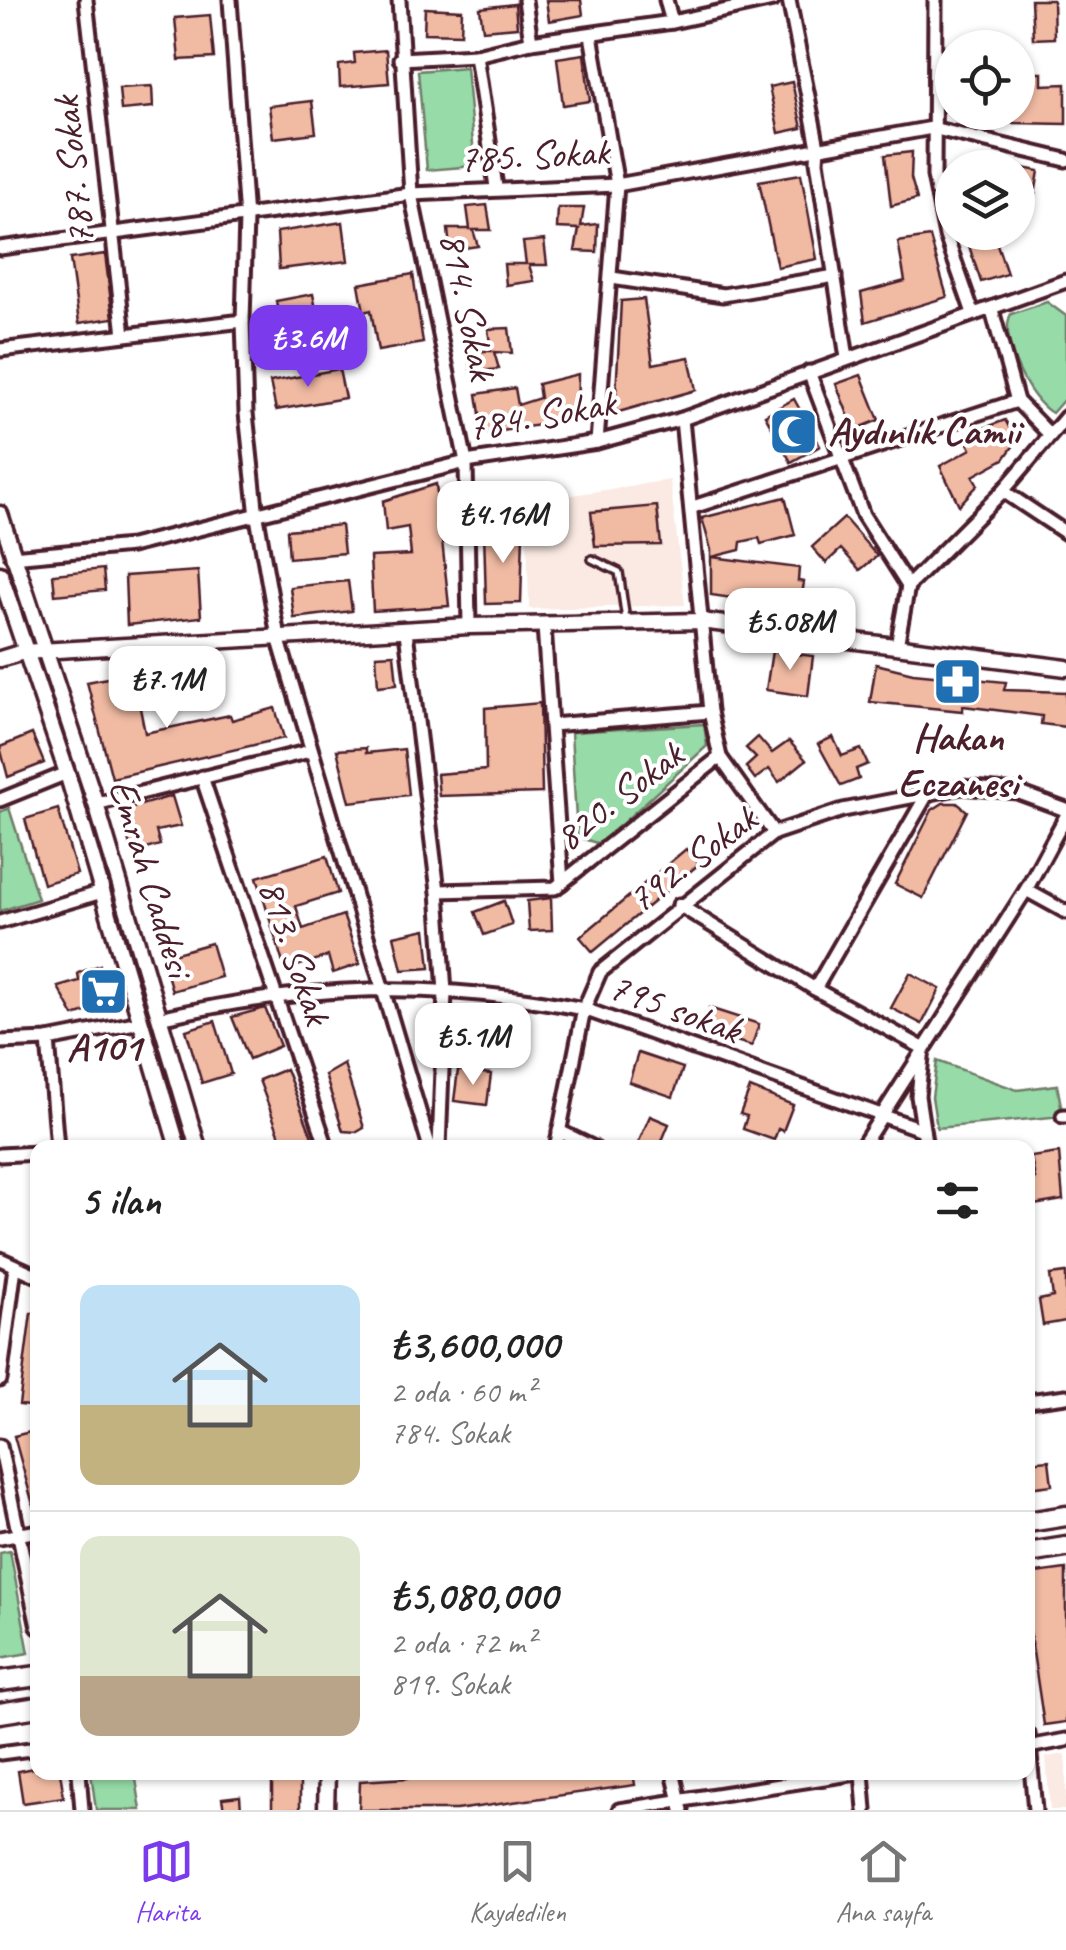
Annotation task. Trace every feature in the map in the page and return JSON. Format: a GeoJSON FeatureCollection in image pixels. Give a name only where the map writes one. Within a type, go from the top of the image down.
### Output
{"type":"FeatureCollection","features":[{"type":"Feature","properties":{"kind":"main road"},"geometry":{"type":"LineString","coordinates":[[1035,1521],[1066,1516]]}},
{"type":"Feature","properties":{"kind":"main road"},"geometry":{"type":"LineString","coordinates":[[1035,1552],[1066,1547]]}},
{"type":"Feature","properties":{"kind":"main road"},"geometry":{"type":"LineString","coordinates":[[0,1682],[30,1677]]}},
{"type":"Feature","properties":{"kind":"main road"},"geometry":{"type":"LineString","coordinates":[[0,1712],[30,1708]]}},
{"type":"Feature","properties":{"kind":"street","name":"787. Sokak"},"geometry":{"type":"LineString","coordinates":[[86,0],[124,335]]}},
{"type":"Feature","properties":{"kind":"street"},"geometry":{"type":"LineString","coordinates":[[230,0],[246,218],[243,321],[257,518],[278,638],[428,1140]]}},
{"type":"Feature","properties":{"kind":"street","name":"814. Sokak"},"geometry":{"type":"LineString","coordinates":[[400,0],[400,59],[411,194],[466,462],[469,626]]}},
{"type":"Feature","properties":{"kind":"street"},"geometry":{"type":"LineString","coordinates":[[525,0],[531,42]]}},
{"type":"Feature","properties":{"kind":"street"},"geometry":{"type":"LineString","coordinates":[[666,0],[672,22]]}},
{"type":"Feature","properties":{"kind":"street"},"geometry":{"type":"LineString","coordinates":[[400,59],[476,55],[531,42],[672,22],[772,0]]}},
{"type":"Feature","properties":{"kind":"street"},"geometry":{"type":"LineString","coordinates":[[789,0],[818,147],[816,161],[847,358]]}},
{"type":"Feature","properties":{"kind":"street"},"geometry":{"type":"LineString","coordinates":[[934,0],[934,176],[946,236],[973,313]]}},
{"type":"Feature","properties":{"kind":"street"},"geometry":{"type":"LineString","coordinates":[[591,35],[617,185],[597,442]]}},
{"type":"Feature","properties":{"kind":"street"},"geometry":{"type":"LineString","coordinates":[[476,55],[496,187]]}},
{"type":"Feature","properties":{"kind":"street","name":"785. Sokak"},"geometry":{"type":"LineString","coordinates":[[0,248],[411,194],[496,187],[617,185],[932,128],[1066,160]]}},
{"type":"Feature","properties":{"kind":"street"},"geometry":{"type":"LineString","coordinates":[[612,278],[724,295],[835,276]]}},
{"type":"Feature","properties":{"kind":"street","name":"784. Sokak"},"geometry":{"type":"LineString","coordinates":[[12,557],[131,546],[257,518],[466,462],[597,442],[682,419],[973,313],[1063,289]]}},
{"type":"Feature","properties":{"kind":"street"},"geometry":{"type":"LineString","coordinates":[[992,310],[1017,401],[1049,434]]}},
{"type":"Feature","properties":{"kind":"street"},"geometry":{"type":"LineString","coordinates":[[0,350],[243,321]]}},
{"type":"Feature","properties":{"kind":"street"},"geometry":{"type":"LineString","coordinates":[[809,372],[863,515],[908,586]]}},
{"type":"Feature","properties":{"kind":"street"},"geometry":{"type":"LineString","coordinates":[[693,507],[1017,401]]}},
{"type":"Feature","properties":{"kind":"street"},"geometry":{"type":"LineString","coordinates":[[896,646],[908,586],[1003,491],[1066,417]]}},
{"type":"Feature","properties":{"kind":"street"},"geometry":{"type":"LineString","coordinates":[[682,419],[710,712],[720,757],[774,832]]}},
{"type":"Feature","properties":{"kind":"street"},"geometry":{"type":"LineString","coordinates":[[1003,491],[1066,533]]}},
{"type":"Feature","properties":{"kind":"street","name":"Emrah Caddesi"},"geometry":{"type":"LineString","coordinates":[[0,514],[96,804],[196,1140]]}},
{"type":"Feature","properties":{"kind":"street","name":"Emrah Caddesi"},"geometry":{"type":"LineString","coordinates":[[0,574],[23,652],[67,773],[176,1140]]}},
{"type":"Feature","properties":{"kind":"street"},"geometry":{"type":"LineString","coordinates":[[0,659],[23,652],[46,654],[469,626],[701,621],[1066,668]]}},
{"type":"Feature","properties":{"kind":"street"},"geometry":{"type":"LineString","coordinates":[[544,626],[562,882]]}},
{"type":"Feature","properties":{"kind":"street"},"geometry":{"type":"LineString","coordinates":[[406,632],[438,891],[446,992],[439,1140]]}},
{"type":"Feature","properties":{"kind":"street"},"geometry":{"type":"LineString","coordinates":[[551,725],[710,712]]}},
{"type":"Feature","properties":{"kind":"street"},"geometry":{"type":"LineString","coordinates":[[96,804],[310,751]]}},
{"type":"Feature","properties":{"kind":"street","name":"820. Sokak"},"geometry":{"type":"LineString","coordinates":[[438,891],[556,888],[720,757]]}},
{"type":"Feature","properties":{"kind":"street"},"geometry":{"type":"LineString","coordinates":[[0,800],[67,773]]}},
{"type":"Feature","properties":{"kind":"street","name":"813. Sokak"},"geometry":{"type":"LineString","coordinates":[[202,777],[325,1140]]}},
{"type":"Feature","properties":{"kind":"street","name":"792. Sokak"},"geometry":{"type":"LineString","coordinates":[[557,1140],[584,1010],[600,972],[774,832],[843,810],[962,786],[1017,792],[1066,813]]}},
{"type":"Feature","properties":{"kind":"street"},"geometry":{"type":"LineString","coordinates":[[815,989],[929,790]]}},
{"type":"Feature","properties":{"kind":"street"},"geometry":{"type":"LineString","coordinates":[[866,1140],[1026,890],[1066,813]]}},
{"type":"Feature","properties":{"kind":"street"},"geometry":{"type":"LineString","coordinates":[[1026,890],[1066,912]]}},
{"type":"Feature","properties":{"kind":"street"},"geometry":{"type":"LineString","coordinates":[[0,922],[102,892]]}},
{"type":"Feature","properties":{"kind":"street"},"geometry":{"type":"LineString","coordinates":[[679,905],[815,989],[923,1048]]}},
{"type":"Feature","properties":{"kind":"street","name":"795 sokak"},"geometry":{"type":"LineString","coordinates":[[159,1018],[274,995],[343,988],[536,1000],[584,1010],[923,1130]]}},
{"type":"Feature","properties":{"kind":"street"},"geometry":{"type":"LineString","coordinates":[[0,1042],[48,1040],[140,1022]]}},
{"type":"Feature","properties":{"kind":"street"},"geometry":{"type":"LineString","coordinates":[[48,1040],[56,1140]]}},
{"type":"Feature","properties":{"kind":"street"},"geometry":{"type":"LineString","coordinates":[[923,1048],[918,1096],[925,1140]]}},
{"type":"Feature","properties":{"kind":"street"},"geometry":{"type":"LineString","coordinates":[[559,1130],[578,1140]]}},
{"type":"Feature","properties":{"kind":"street"},"geometry":{"type":"LineString","coordinates":[[0,1155],[30,1154]]}},
{"type":"Feature","properties":{"kind":"street"},"geometry":{"type":"LineString","coordinates":[[0,1259],[30,1272]]}},
{"type":"Feature","properties":{"kind":"street"},"geometry":{"type":"LineString","coordinates":[[0,1380],[16,1266]]}},
{"type":"Feature","properties":{"kind":"street"},"geometry":{"type":"LineString","coordinates":[[1035,1400],[1066,1396]]}},
{"type":"Feature","properties":{"kind":"street"},"geometry":{"type":"LineString","coordinates":[[0,1446],[30,1589]]}},
{"type":"Feature","properties":{"kind":"street"},"geometry":{"type":"LineString","coordinates":[[0,1538],[30,1533]]}},
{"type":"Feature","properties":{"kind":"street"},"geometry":{"type":"LineString","coordinates":[[1035,1742],[1066,1740]]}},
{"type":"Feature","properties":{"kind":"street"},"geometry":{"type":"LineString","coordinates":[[0,1753],[30,1749]]}},
{"type":"Feature","properties":{"kind":"street"},"geometry":{"type":"LineString","coordinates":[[80,1780],[82,1810]]}},
{"type":"Feature","properties":{"kind":"street"},"geometry":{"type":"LineString","coordinates":[[326,1780],[326,1810]]}},
{"type":"Feature","properties":{"kind":"street"},"geometry":{"type":"LineString","coordinates":[[676,1780],[681,1805]]}},
{"type":"Feature","properties":{"kind":"street"},"geometry":{"type":"LineString","coordinates":[[619,1810],[681,1805],[818,1780]]}},
{"type":"Feature","properties":{"kind":"street"},"geometry":{"type":"LineString","coordinates":[[863,1780],[865,1810]]}},
{"type":"Feature","properties":{"kind":"street"},"geometry":{"type":"LineString","coordinates":[[1032,1780],[1036,1810]]}},
{"type":"Feature","properties":{"kind":"lane"},"geometry":{"type":"LineString","coordinates":[[592,559],[619,572],[626,622]]}},
{"type":"Feature","properties":{"kind":"shaded area"},"geometry":{"type":"Polygon","coordinates":[[[670,480],[685,605],[529,609],[526,502],[670,480]]]}},
{"type":"Feature","properties":{"kind":"shaded area"},"geometry":{"type":"Polygon","coordinates":[[[1066,1754],[1066,1810],[1050,1810],[1046,1757],[1066,1754]]]}},
{"type":"Feature","properties":{"kind":"green space"},"geometry":{"type":"Polygon","coordinates":[[[466,67],[475,166],[427,170],[418,71],[466,67]]]}},
{"type":"Feature","properties":{"kind":"green space"},"geometry":{"type":"Polygon","coordinates":[[[1047,302],[1066,316],[1066,397],[1052,413],[1025,383],[1012,353],[1008,325],[1011,314],[1047,302]]]}},
{"type":"Feature","properties":{"kind":"green space"},"geometry":{"type":"Polygon","coordinates":[[[704,724],[707,746],[600,844],[577,837],[571,732],[704,724]]]}},
{"type":"Feature","properties":{"kind":"green space"},"geometry":{"type":"Polygon","coordinates":[[[9,808],[38,899],[0,911],[0,812],[9,808]]]}},
{"type":"Feature","properties":{"kind":"green space"},"geometry":{"type":"Polygon","coordinates":[[[937,1061],[1017,1090],[1057,1085],[1063,1116],[937,1128],[932,1097],[937,1061]]]}},
{"type":"Feature","properties":{"kind":"green space"},"geometry":{"type":"Polygon","coordinates":[[[10,1551],[29,1653],[0,1658],[0,1553],[10,1551]]]}},
{"type":"Feature","properties":{"kind":"green space"},"geometry":{"type":"Polygon","coordinates":[[[92,1780],[136,1780],[141,1810],[96,1810],[92,1780]]]}},
{"type":"Feature","properties":{"kind":"building"},"geometry":{"type":"Polygon","coordinates":[[[546,0],[581,0],[583,15],[549,21],[546,0]]]}},
{"type":"Feature","properties":{"kind":"building"},"geometry":{"type":"Polygon","coordinates":[[[1031,0],[1053,0],[1054,38],[1035,39],[1031,0]]]}},
{"type":"Feature","properties":{"kind":"building"},"geometry":{"type":"Polygon","coordinates":[[[515,4],[517,27],[483,30],[480,8],[515,4]]]}},
{"type":"Feature","properties":{"kind":"building"},"geometry":{"type":"Polygon","coordinates":[[[425,8],[462,10],[461,34],[424,33],[425,8]]]}},
{"type":"Feature","properties":{"kind":"building"},"geometry":{"type":"Polygon","coordinates":[[[210,15],[214,58],[179,60],[175,18],[210,15]]]}},
{"type":"Feature","properties":{"kind":"building"},"geometry":{"type":"Polygon","coordinates":[[[386,50],[389,83],[340,87],[339,65],[355,63],[354,53],[386,50]]]}},
{"type":"Feature","properties":{"kind":"building"},"geometry":{"type":"Polygon","coordinates":[[[584,54],[590,101],[563,105],[557,58],[584,54]]]}},
{"type":"Feature","properties":{"kind":"building"},"geometry":{"type":"Polygon","coordinates":[[[1035,73],[1042,73],[1042,85],[1066,84],[1066,124],[1035,123],[1035,73]]]}},
{"type":"Feature","properties":{"kind":"building"},"geometry":{"type":"Polygon","coordinates":[[[792,82],[802,128],[779,133],[769,87],[792,82]]]}},
{"type":"Feature","properties":{"kind":"building"},"geometry":{"type":"Polygon","coordinates":[[[152,86],[153,107],[121,110],[119,88],[152,86]]]}},
{"type":"Feature","properties":{"kind":"building"},"geometry":{"type":"Polygon","coordinates":[[[312,101],[316,133],[273,138],[269,106],[312,101]]]}},
{"type":"Feature","properties":{"kind":"building"},"geometry":{"type":"Polygon","coordinates":[[[912,152],[911,178],[917,199],[891,206],[885,155],[912,152]]]}},
{"type":"Feature","properties":{"kind":"building"},"geometry":{"type":"Polygon","coordinates":[[[801,174],[817,259],[777,267],[759,181],[801,174]]]}},
{"type":"Feature","properties":{"kind":"building"},"geometry":{"type":"Polygon","coordinates":[[[487,205],[491,230],[473,230],[478,246],[450,250],[448,229],[470,229],[467,207],[487,205]]]}},
{"type":"Feature","properties":{"kind":"building"},"geometry":{"type":"Polygon","coordinates":[[[558,208],[584,208],[581,226],[598,224],[597,252],[575,251],[579,229],[557,228],[558,208]]]}},
{"type":"Feature","properties":{"kind":"building"},"geometry":{"type":"Polygon","coordinates":[[[343,222],[348,261],[279,269],[277,232],[343,222]]]}},
{"type":"Feature","properties":{"kind":"building"},"geometry":{"type":"Polygon","coordinates":[[[930,237],[947,297],[865,322],[861,293],[905,281],[898,242],[930,237]]]}},
{"type":"Feature","properties":{"kind":"building"},"geometry":{"type":"Polygon","coordinates":[[[544,240],[547,265],[529,265],[534,281],[506,285],[504,264],[526,264],[523,242],[544,240]]]}},
{"type":"Feature","properties":{"kind":"building"},"geometry":{"type":"Polygon","coordinates":[[[970,250],[999,250],[1007,274],[981,282],[970,250]]]}},
{"type":"Feature","properties":{"kind":"building"},"geometry":{"type":"Polygon","coordinates":[[[105,254],[113,318],[79,323],[70,259],[105,254]]]}},
{"type":"Feature","properties":{"kind":"building"},"geometry":{"type":"Polygon","coordinates":[[[413,274],[423,343],[378,351],[371,310],[364,312],[359,284],[413,274]]]}},
{"type":"Feature","properties":{"kind":"building"},"geometry":{"type":"Polygon","coordinates":[[[313,294],[319,325],[282,332],[276,301],[313,294]]]}},
{"type":"Feature","properties":{"kind":"building"},"geometry":{"type":"Polygon","coordinates":[[[644,299],[653,364],[689,357],[696,390],[615,413],[621,301],[644,299]]]}},
{"type":"Feature","properties":{"kind":"building"},"geometry":{"type":"Polygon","coordinates":[[[509,328],[512,353],[494,352],[499,369],[471,372],[469,351],[491,351],[488,329],[509,328]]]}},
{"type":"Feature","properties":{"kind":"building"},"geometry":{"type":"Polygon","coordinates":[[[339,369],[345,398],[276,410],[270,382],[339,369]]]}},
{"type":"Feature","properties":{"kind":"building"},"geometry":{"type":"Polygon","coordinates":[[[578,374],[577,419],[483,434],[477,394],[515,388],[518,405],[540,398],[538,384],[578,374]]]}},
{"type":"Feature","properties":{"kind":"building"},"geometry":{"type":"Polygon","coordinates":[[[861,375],[879,420],[854,430],[836,384],[861,375]]]}},
{"type":"Feature","properties":{"kind":"building","name":"Aydınlık Camii"},"geometry":{"type":"Polygon","coordinates":[[[794,399],[820,446],[791,462],[765,415],[794,399]]]}},
{"type":"Feature","properties":{"kind":"building"},"geometry":{"type":"Polygon","coordinates":[[[1005,420],[1017,441],[1004,459],[973,476],[978,485],[959,505],[940,466],[971,449],[964,436],[1005,420]]]}},
{"type":"Feature","properties":{"kind":"building"},"geometry":{"type":"Polygon","coordinates":[[[436,484],[449,606],[373,611],[370,557],[411,555],[408,527],[386,531],[383,501],[436,484]]]}},
{"type":"Feature","properties":{"kind":"building"},"geometry":{"type":"Polygon","coordinates":[[[785,497],[795,535],[761,544],[759,538],[741,542],[740,550],[712,557],[799,568],[798,581],[804,582],[800,608],[711,595],[711,550],[702,518],[785,497]]]}},
{"type":"Feature","properties":{"kind":"building"},"geometry":{"type":"Polygon","coordinates":[[[657,506],[661,545],[595,546],[591,512],[657,506]]]}},
{"type":"Feature","properties":{"kind":"building"},"geometry":{"type":"Polygon","coordinates":[[[844,518],[877,556],[860,570],[841,549],[826,563],[812,547],[844,518]]]}},
{"type":"Feature","properties":{"kind":"building"},"geometry":{"type":"Polygon","coordinates":[[[341,525],[344,553],[289,558],[287,530],[341,525]]]}},
{"type":"Feature","properties":{"kind":"building"},"geometry":{"type":"Polygon","coordinates":[[[484,529],[523,532],[521,603],[486,604],[484,529]]]}},
{"type":"Feature","properties":{"kind":"building"},"geometry":{"type":"Polygon","coordinates":[[[103,569],[105,590],[55,595],[53,574],[103,569]]]}},
{"type":"Feature","properties":{"kind":"building"},"geometry":{"type":"Polygon","coordinates":[[[198,571],[201,617],[127,625],[125,576],[198,571]]]}},
{"type":"Feature","properties":{"kind":"building"},"geometry":{"type":"Polygon","coordinates":[[[348,581],[352,611],[294,618],[290,587],[348,581]]]}},
{"type":"Feature","properties":{"kind":"building"},"geometry":{"type":"Polygon","coordinates":[[[772,651],[813,656],[808,696],[766,690],[772,651]]]}},
{"type":"Feature","properties":{"kind":"building"},"geometry":{"type":"Polygon","coordinates":[[[394,654],[397,684],[378,686],[376,655],[394,654]]]}},
{"type":"Feature","properties":{"kind":"building"},"geometry":{"type":"Polygon","coordinates":[[[876,664],[913,673],[1006,682],[1004,690],[1066,692],[1066,727],[1041,724],[1042,716],[963,706],[963,711],[870,702],[876,664]]]}},
{"type":"Feature","properties":{"kind":"building"},"geometry":{"type":"Polygon","coordinates":[[[133,673],[145,733],[230,715],[232,720],[275,708],[284,738],[112,778],[87,682],[133,673]]]}},
{"type":"Feature","properties":{"kind":"building"},"geometry":{"type":"Polygon","coordinates":[[[540,703],[542,793],[439,796],[437,774],[486,770],[485,708],[540,703]]]}},
{"type":"Feature","properties":{"kind":"building"},"geometry":{"type":"Polygon","coordinates":[[[32,734],[44,763],[8,777],[0,747],[32,734]]]}},
{"type":"Feature","properties":{"kind":"building"},"geometry":{"type":"Polygon","coordinates":[[[758,737],[772,753],[789,741],[806,760],[779,782],[769,769],[755,779],[746,767],[756,758],[746,748],[758,737]]]}},
{"type":"Feature","properties":{"kind":"building"},"geometry":{"type":"Polygon","coordinates":[[[833,737],[842,756],[861,749],[868,764],[856,769],[859,779],[841,786],[818,744],[833,737]]]}},
{"type":"Feature","properties":{"kind":"building"},"geometry":{"type":"Polygon","coordinates":[[[366,748],[366,753],[404,749],[409,795],[350,802],[337,750],[366,748]]]}},
{"type":"Feature","properties":{"kind":"building"},"geometry":{"type":"Polygon","coordinates":[[[172,796],[181,826],[156,831],[160,845],[132,853],[120,811],[172,796]]]}},
{"type":"Feature","properties":{"kind":"building"},"geometry":{"type":"Polygon","coordinates":[[[943,803],[957,803],[967,811],[923,898],[895,884],[932,810],[943,803]]]}},
{"type":"Feature","properties":{"kind":"building"},"geometry":{"type":"Polygon","coordinates":[[[58,809],[77,874],[43,884],[25,819],[58,809]]]}},
{"type":"Feature","properties":{"kind":"building"},"geometry":{"type":"Polygon","coordinates":[[[686,849],[699,864],[593,952],[580,937],[686,849]]]}},
{"type":"Feature","properties":{"kind":"building"},"geometry":{"type":"Polygon","coordinates":[[[327,856],[338,893],[296,906],[303,929],[343,915],[360,964],[333,973],[328,956],[285,970],[257,877],[327,856]]]}},
{"type":"Feature","properties":{"kind":"building"},"geometry":{"type":"Polygon","coordinates":[[[551,898],[552,930],[529,931],[527,901],[551,898]]]}},
{"type":"Feature","properties":{"kind":"building"},"geometry":{"type":"Polygon","coordinates":[[[504,901],[512,925],[484,935],[475,912],[504,901]]]}},
{"type":"Feature","properties":{"kind":"building"},"geometry":{"type":"Polygon","coordinates":[[[426,929],[430,968],[402,970],[394,936],[426,929]]]}},
{"type":"Feature","properties":{"kind":"building"},"geometry":{"type":"Polygon","coordinates":[[[211,943],[221,977],[172,991],[162,957],[211,943]]]}},
{"type":"Feature","properties":{"kind":"building"},"geometry":{"type":"Polygon","coordinates":[[[100,965],[111,1004],[74,1016],[58,987],[79,981],[78,973],[100,965]]]}},
{"type":"Feature","properties":{"kind":"building"},"geometry":{"type":"Polygon","coordinates":[[[910,973],[940,989],[922,1024],[891,1008],[910,973]]]}},
{"type":"Feature","properties":{"kind":"building"},"geometry":{"type":"Polygon","coordinates":[[[265,1008],[280,1046],[249,1059],[232,1017],[265,1008]]]}},
{"type":"Feature","properties":{"kind":"building"},"geometry":{"type":"Polygon","coordinates":[[[709,1008],[759,1024],[752,1046],[703,1031],[709,1008]]]}},
{"type":"Feature","properties":{"kind":"building"},"geometry":{"type":"Polygon","coordinates":[[[215,1021],[231,1074],[202,1083],[186,1030],[215,1021]]]}},
{"type":"Feature","properties":{"kind":"building"},"geometry":{"type":"Polygon","coordinates":[[[638,1053],[683,1068],[673,1097],[629,1082],[638,1053]]]}},
{"type":"Feature","properties":{"kind":"building"},"geometry":{"type":"Polygon","coordinates":[[[344,1064],[364,1128],[357,1132],[343,1131],[325,1075],[344,1064]]]}},
{"type":"Feature","properties":{"kind":"building"},"geometry":{"type":"Polygon","coordinates":[[[286,1069],[313,1140],[279,1140],[259,1080],[286,1069]]]}},
{"type":"Feature","properties":{"kind":"building"},"geometry":{"type":"Polygon","coordinates":[[[458,1070],[491,1074],[487,1105],[454,1101],[458,1070]]]}},
{"type":"Feature","properties":{"kind":"building"},"geometry":{"type":"Polygon","coordinates":[[[750,1088],[793,1105],[783,1131],[778,1129],[774,1140],[743,1129],[747,1116],[740,1114],[750,1088]]]}},
{"type":"Feature","properties":{"kind":"building"},"geometry":{"type":"Polygon","coordinates":[[[650,1116],[669,1124],[662,1140],[640,1140],[650,1116]]]}},
{"type":"Feature","properties":{"kind":"building"},"geometry":{"type":"Polygon","coordinates":[[[1059,1153],[1063,1200],[1035,1205],[1035,1156],[1059,1153]]]}},
{"type":"Feature","properties":{"kind":"building"},"geometry":{"type":"Polygon","coordinates":[[[1066,1273],[1066,1321],[1043,1325],[1039,1300],[1053,1297],[1050,1275],[1066,1273]]]}},
{"type":"Feature","properties":{"kind":"building"},"geometry":{"type":"Polygon","coordinates":[[[30,1321],[30,1406],[19,1405],[30,1321]]]}},
{"type":"Feature","properties":{"kind":"building"},"geometry":{"type":"Polygon","coordinates":[[[30,1432],[30,1494],[14,1436],[30,1432]]]}},
{"type":"Feature","properties":{"kind":"building"},"geometry":{"type":"Polygon","coordinates":[[[1049,1460],[1052,1485],[1035,1487],[1035,1461],[1049,1460]]]}},
{"type":"Feature","properties":{"kind":"building"},"geometry":{"type":"Polygon","coordinates":[[[1066,1569],[1066,1722],[1044,1725],[1035,1665],[1035,1573],[1066,1569]]]}},
{"type":"Feature","properties":{"kind":"building"},"geometry":{"type":"Polygon","coordinates":[[[30,1769],[30,1780],[61,1780],[64,1797],[23,1803],[18,1771],[30,1769]]]}},
{"type":"Feature","properties":{"kind":"building"},"geometry":{"type":"Polygon","coordinates":[[[272,1780],[300,1780],[300,1810],[272,1810],[272,1780]]]}},
{"type":"Feature","properties":{"kind":"building"},"geometry":{"type":"Polygon","coordinates":[[[634,1780],[635,1785],[456,1810],[359,1810],[360,1781],[634,1780]]]}},
{"type":"Feature","properties":{"kind":"building"},"geometry":{"type":"Polygon","coordinates":[[[240,1796],[241,1810],[224,1810],[222,1798],[240,1796]]]}},
{"type":"Feature","properties":{"kind":"place","name":"Aydınlık Camii"},"geometry":{"type":"Point","coordinates":[793,431]}},
{"type":"Feature","properties":{"kind":"place","name":"Hakan Eczanesi"},"geometry":{"type":"Point","coordinates":[958,682]}},
{"type":"Feature","properties":{"kind":"place","name":"A101"},"geometry":{"type":"Point","coordinates":[104,992]}}]}
